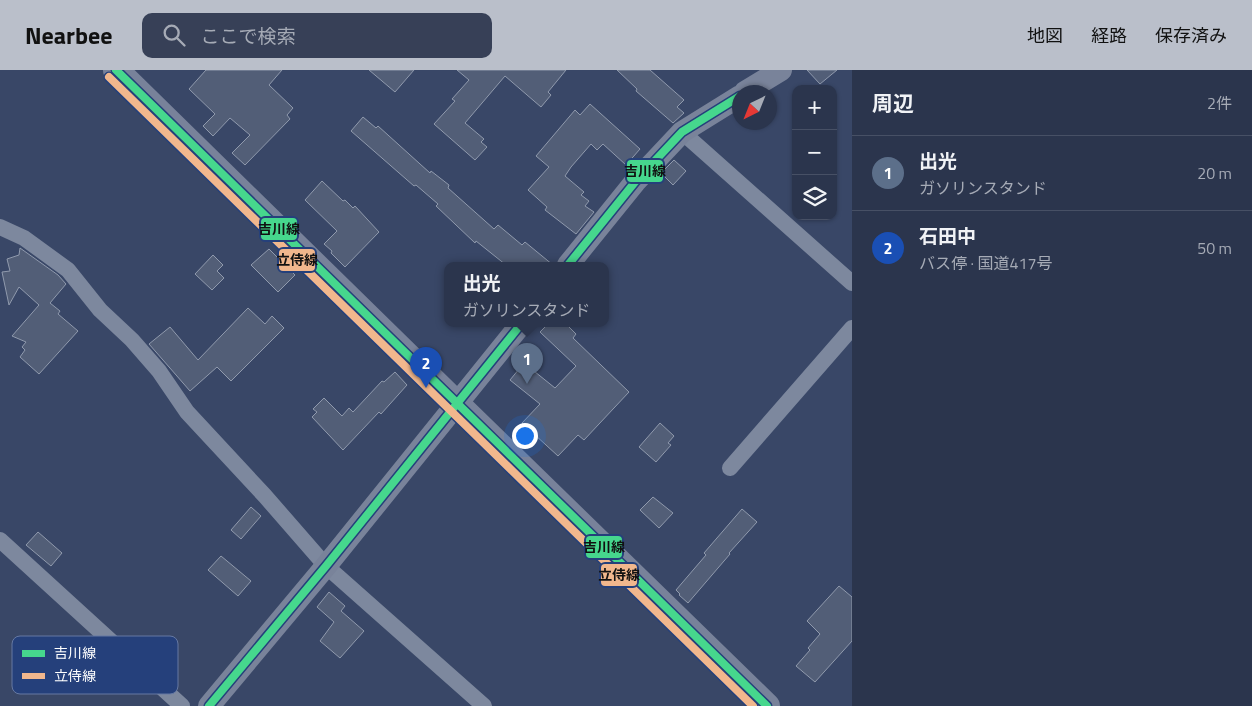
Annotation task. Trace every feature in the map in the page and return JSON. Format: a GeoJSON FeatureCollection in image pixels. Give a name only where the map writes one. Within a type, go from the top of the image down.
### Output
{"type":"FeatureCollection","features":[{"type":"Feature","properties":{"kind":"highway"},"geometry":{"type":"LineString","coordinates":[[116,70],[767,706]]}},
{"type":"Feature","properties":{"kind":"main road"},"geometry":{"type":"LineString","coordinates":[[756,85],[781,70]]}},
{"type":"Feature","properties":{"kind":"main road"},"geometry":{"type":"LineString","coordinates":[[570,262],[635,182],[682,132],[732,101]]}},
{"type":"Feature","properties":{"kind":"main road"},"geometry":{"type":"LineString","coordinates":[[209,706],[326,566],[519,327]]}},
{"type":"Feature","properties":{"kind":"street"},"geometry":{"type":"LineString","coordinates":[[682,132],[852,283]]}},
{"type":"Feature","properties":{"kind":"street"},"geometry":{"type":"LineString","coordinates":[[0,227],[24,238],[68,270],[100,310],[132,340],[159,371],[187,412],[265,496],[326,566],[484,706]]}},
{"type":"Feature","properties":{"kind":"street"},"geometry":{"type":"LineString","coordinates":[[730,468],[852,328]]}},
{"type":"Feature","properties":{"kind":"street"},"geometry":{"type":"LineString","coordinates":[[0,540],[105,636]]}},
{"type":"Feature","properties":{"kind":"street"},"geometry":{"type":"LineString","coordinates":[[169,694],[182,706]]}},
{"type":"Feature","properties":{"kind":"building"},"geometry":{"type":"Polygon","coordinates":[[[206,70],[282,70],[269,85],[293,108],[287,115],[290,119],[245,165],[232,153],[250,135],[230,118],[213,136],[203,126],[215,114],[189,89],[206,70]]]}},
{"type":"Feature","properties":{"kind":"building"},"geometry":{"type":"Polygon","coordinates":[[[369,70],[414,70],[395,92],[369,70]]]}},
{"type":"Feature","properties":{"kind":"building"},"geometry":{"type":"Polygon","coordinates":[[[457,70],[566,70],[548,92],[551,95],[541,107],[505,76],[465,123],[484,139],[481,142],[487,147],[475,160],[434,124],[455,101],[452,99],[469,80],[457,70]]]}},
{"type":"Feature","properties":{"kind":"building"},"geometry":{"type":"Polygon","coordinates":[[[617,70],[650,70],[684,100],[677,107],[684,113],[673,123],[636,91],[637,89],[617,70]]]}},
{"type":"Feature","properties":{"kind":"building"},"geometry":{"type":"Polygon","coordinates":[[[807,70],[837,70],[820,84],[807,70]]]}},
{"type":"Feature","properties":{"kind":"building"},"geometry":{"type":"Polygon","coordinates":[[[590,104],[640,149],[626,165],[603,144],[597,150],[591,144],[571,167],[565,176],[584,192],[581,195],[589,201],[585,206],[594,212],[576,234],[545,210],[547,207],[528,190],[549,167],[536,156],[575,110],[580,115],[590,104]]]}},
{"type":"Feature","properties":{"kind":"building"},"geometry":{"type":"Polygon","coordinates":[[[363,117],[376,128],[378,126],[430,173],[431,171],[449,185],[448,188],[494,229],[498,225],[522,245],[525,242],[549,262],[502,262],[476,241],[475,243],[436,206],[438,204],[416,185],[414,186],[351,131],[363,117]]]}},
{"type":"Feature","properties":{"kind":"building"},"geometry":{"type":"Polygon","coordinates":[[[674,160],[686,171],[673,185],[661,173],[674,160]]]}},
{"type":"Feature","properties":{"kind":"building"},"geometry":{"type":"Polygon","coordinates":[[[322,181],[343,201],[345,200],[353,208],[355,206],[379,232],[345,267],[324,244],[337,231],[305,200],[322,181]]]}},
{"type":"Feature","properties":{"kind":"building"},"geometry":{"type":"Polygon","coordinates":[[[20,248],[58,275],[66,284],[50,303],[60,311],[58,314],[78,331],[39,374],[20,357],[25,350],[22,347],[26,342],[12,336],[39,305],[19,287],[9,305],[2,272],[10,271],[7,259],[19,255],[20,248]]]}},
{"type":"Feature","properties":{"kind":"building"},"geometry":{"type":"Polygon","coordinates":[[[269,249],[295,275],[278,292],[251,265],[269,249]]]}},
{"type":"Feature","properties":{"kind":"building"},"geometry":{"type":"Polygon","coordinates":[[[213,255],[223,265],[217,271],[224,278],[212,290],[195,274],[213,255]]]}},
{"type":"Feature","properties":{"kind":"building"},"geometry":{"type":"Polygon","coordinates":[[[248,308],[265,324],[272,316],[284,328],[231,381],[217,367],[190,391],[149,344],[170,327],[198,360],[248,308]]]}},
{"type":"Feature","properties":{"kind":"building"},"geometry":{"type":"Polygon","coordinates":[[[545,327],[569,327],[576,334],[573,338],[629,392],[584,440],[578,435],[558,456],[522,423],[540,404],[510,380],[524,363],[555,388],[576,366],[540,332],[545,327]]]}},
{"type":"Feature","properties":{"kind":"building"},"geometry":{"type":"Polygon","coordinates":[[[395,372],[407,385],[381,414],[379,412],[343,450],[312,417],[317,412],[313,409],[324,398],[342,416],[349,408],[353,412],[382,381],[384,382],[395,372]]]}},
{"type":"Feature","properties":{"kind":"building"},"geometry":{"type":"Polygon","coordinates":[[[660,423],[674,436],[668,443],[671,445],[656,462],[639,447],[660,423]]]}},
{"type":"Feature","properties":{"kind":"building"},"geometry":{"type":"Polygon","coordinates":[[[653,497],[673,513],[659,528],[640,510],[653,497]]]}},
{"type":"Feature","properties":{"kind":"building"},"geometry":{"type":"Polygon","coordinates":[[[251,507],[261,516],[241,539],[231,530],[251,507]]]}},
{"type":"Feature","properties":{"kind":"building"},"geometry":{"type":"Polygon","coordinates":[[[742,509],[757,522],[688,603],[676,590],[706,555],[704,553],[742,509]]]}},
{"type":"Feature","properties":{"kind":"building"},"geometry":{"type":"Polygon","coordinates":[[[38,532],[62,553],[51,566],[26,545],[38,532]]]}},
{"type":"Feature","properties":{"kind":"building"},"geometry":{"type":"Polygon","coordinates":[[[221,556],[251,581],[238,596],[208,570],[221,556]]]}},
{"type":"Feature","properties":{"kind":"building"},"geometry":{"type":"Polygon","coordinates":[[[839,586],[852,597],[852,641],[815,682],[796,666],[810,650],[808,648],[820,634],[807,621],[839,586]]]}},
{"type":"Feature","properties":{"kind":"building"},"geometry":{"type":"Polygon","coordinates":[[[329,592],[345,606],[341,611],[364,631],[340,658],[320,641],[334,622],[317,607],[329,592]]]}},
{"type":"Feature","properties":{"kind":"transit line","name":"吉川線"},"geometry":{"type":"LineString","coordinates":[[116,70],[767,706]]}},
{"type":"Feature","properties":{"kind":"transit line","name":"立侍線"},"geometry":{"type":"LineString","coordinates":[[109,77],[753,706]]}},
{"type":"Feature","properties":{"kind":"transit line","name":"吉川線"},"geometry":{"type":"LineString","coordinates":[[570,262],[635,182],[682,132],[732,101]]}},
{"type":"Feature","properties":{"kind":"transit line","name":"吉川線"},"geometry":{"type":"LineString","coordinates":[[209,706],[326,566],[519,327]]}},
{"type":"Feature","properties":{"kind":"place","name":"出光"},"geometry":{"type":"Point","coordinates":[527,384]}},
{"type":"Feature","properties":{"kind":"place","name":"石田中"},"geometry":{"type":"Point","coordinates":[426,388]}}]}
